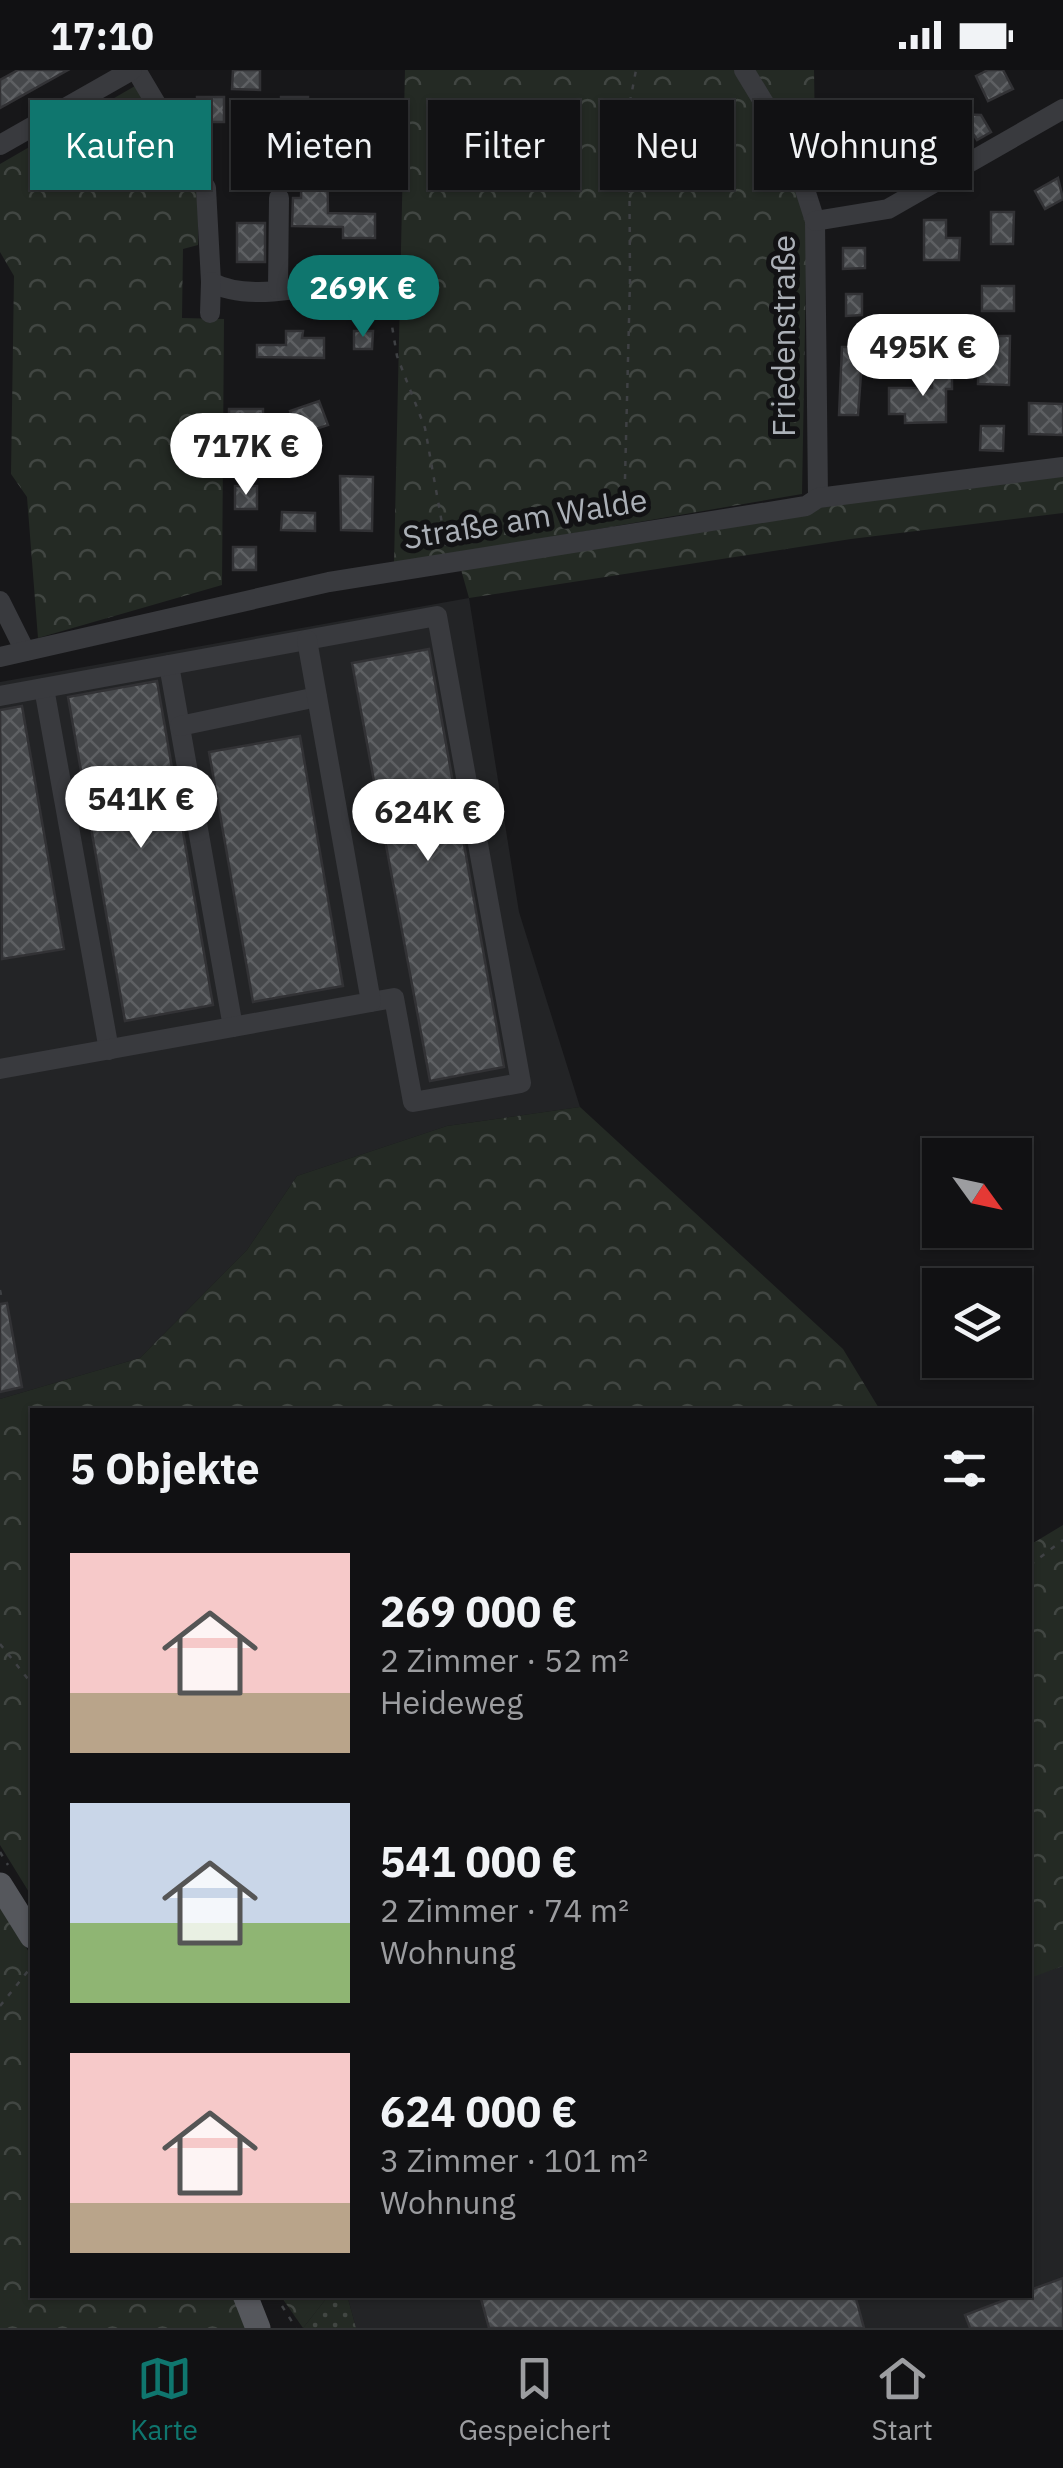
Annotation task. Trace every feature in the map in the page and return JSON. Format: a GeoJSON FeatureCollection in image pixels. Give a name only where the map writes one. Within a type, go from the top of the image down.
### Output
{"type":"FeatureCollection","features":[{"type":"Feature","properties":{"kind":"main road"},"geometry":{"type":"LineString","coordinates":[[0,1885],[30,1933]]}},
{"type":"Feature","properties":{"kind":"main road"},"geometry":{"type":"LineString","coordinates":[[246,2298],[258,2328]]}},
{"type":"Feature","properties":{"kind":"street"},"geometry":{"type":"LineString","coordinates":[[0,145],[134,70],[206,188],[210,313]]}},
{"type":"Feature","properties":{"kind":"street","name":"Friedenstraße"},"geometry":{"type":"LineString","coordinates":[[744,70],[792,150],[814,221],[818,498]]}},
{"type":"Feature","properties":{"kind":"street"},"geometry":{"type":"LineString","coordinates":[[814,221],[888,209],[1063,110]]}},
{"type":"Feature","properties":{"kind":"street"},"geometry":{"type":"LineString","coordinates":[[278,198],[278,289]]}},
{"type":"Feature","properties":{"kind":"street"},"geometry":{"type":"LineString","coordinates":[[211,282],[226,290],[317,288],[338,280],[385,280]]}},
{"type":"Feature","properties":{"kind":"street","name":"Straße am Walde"},"geometry":{"type":"LineString","coordinates":[[0,656],[282,591],[806,506],[818,498],[1063,468]]}},
{"type":"Feature","properties":{"kind":"street"},"geometry":{"type":"LineString","coordinates":[[0,601],[25,650]]}},
{"type":"Feature","properties":{"kind":"street"},"geometry":{"type":"LineString","coordinates":[[0,696],[437,616],[521,1083],[413,1102],[394,998],[0,1069]]}},
{"type":"Feature","properties":{"kind":"street"},"geometry":{"type":"LineString","coordinates":[[307,640],[372,1002]]}},
{"type":"Feature","properties":{"kind":"street"},"geometry":{"type":"LineString","coordinates":[[169,665],[234,1027]]}},
{"type":"Feature","properties":{"kind":"street"},"geometry":{"type":"LineString","coordinates":[[44,688],[108,1050]]}},
{"type":"Feature","properties":{"kind":"street"},"geometry":{"type":"LineString","coordinates":[[180,726],[317,696]]}},
{"type":"Feature","properties":{"kind":"path"},"geometry":{"type":"LineString","coordinates":[[623,533],[630,281],[629,107],[636,70]]}},
{"type":"Feature","properties":{"kind":"path"},"geometry":{"type":"LineString","coordinates":[[385,280],[396,356],[425,428],[448,562]]}},
{"type":"Feature","properties":{"kind":"path"},"geometry":{"type":"LineString","coordinates":[[0,1290],[2,1300]]}},
{"type":"Feature","properties":{"kind":"path"},"geometry":{"type":"LineString","coordinates":[[1032,1563],[1063,1540]]}},
{"type":"Feature","properties":{"kind":"path"},"geometry":{"type":"LineString","coordinates":[[0,1644],[30,1682]]}},
{"type":"Feature","properties":{"kind":"path"},"geometry":{"type":"LineString","coordinates":[[0,2006],[30,1968]]}},
{"type":"Feature","properties":{"kind":"path"},"geometry":{"type":"LineString","coordinates":[[278,2298],[296,2328]]}},
{"type":"Feature","properties":{"kind":"path"},"geometry":{"type":"LineString","coordinates":[[286,2298],[287,2314]]}},
{"type":"Feature","properties":{"kind":"shaded area"},"geometry":{"type":"Polygon","coordinates":[[[469,598],[519,912],[580,1107],[447,1126],[297,1176],[247,1250],[140,1358],[0,1399],[0,682],[469,598]]]}},
{"type":"Feature","properties":{"kind":"shaded area"},"geometry":{"type":"Polygon","coordinates":[[[1063,1966],[1063,2328],[356,2328],[348,2298],[1032,2298],[1032,1976],[1063,1966]]]}},
{"type":"Feature","properties":{"kind":"green space"},"geometry":{"type":"Polygon","coordinates":[[[405,70],[738,70],[755,100],[754,190],[800,190],[807,216],[802,494],[394,564],[402,190],[408,190],[408,100],[404,100],[405,70]]]}},
{"type":"Feature","properties":{"kind":"green space"},"geometry":{"type":"Polygon","coordinates":[[[754,70],[814,70],[814,100],[771,100],[754,70]]]}},
{"type":"Feature","properties":{"kind":"green space"},"geometry":{"type":"Polygon","coordinates":[[[135,86],[143,100],[111,100],[135,86]]]}},
{"type":"Feature","properties":{"kind":"green space"},"geometry":{"type":"Polygon","coordinates":[[[30,147],[30,190],[198,193],[198,245],[183,249],[182,318],[224,319],[222,585],[38,638],[27,497],[11,474],[14,276],[0,252],[0,164],[30,147]]]}},
{"type":"Feature","properties":{"kind":"green space"},"geometry":{"type":"Polygon","coordinates":[[[1063,474],[1063,513],[851,539],[469,598],[460,566],[807,508],[1063,474]]]}},
{"type":"Feature","properties":{"kind":"green space"},"geometry":{"type":"Polygon","coordinates":[[[580,1107],[843,1349],[879,1408],[30,1408],[30,1894],[0,1845],[0,1399],[140,1358],[247,1250],[297,1176],[447,1126],[580,1107]]]}},
{"type":"Feature","properties":{"kind":"green space"},"geometry":{"type":"Polygon","coordinates":[[[1063,1525],[1063,1966],[1032,1977],[1032,1544],[1063,1525]]]}},
{"type":"Feature","properties":{"kind":"green space"},"geometry":{"type":"Polygon","coordinates":[[[0,1905],[30,1954],[30,2298],[234,2298],[247,2328],[0,2328],[0,1905]]]}},
{"type":"Feature","properties":{"kind":"green space"},"geometry":{"type":"Polygon","coordinates":[[[282,2298],[327,2298],[303,2328],[282,2298]]]}},
{"type":"Feature","properties":{"kind":"green space"},"geometry":{"type":"Polygon","coordinates":[[[327,2298],[348,2298],[356,2328],[303,2328],[327,2298]]]}},
{"type":"Feature","properties":{"kind":"building"},"geometry":{"type":"Polygon","coordinates":[[[18,70],[68,70],[0,108],[0,80],[18,70]]]}},
{"type":"Feature","properties":{"kind":"building"},"geometry":{"type":"Polygon","coordinates":[[[233,70],[260,70],[260,90],[232,89],[233,70]]]}},
{"type":"Feature","properties":{"kind":"building"},"geometry":{"type":"Polygon","coordinates":[[[988,70],[1003,70],[1013,89],[988,101],[976,76],[988,70]]]}},
{"type":"Feature","properties":{"kind":"building"},"geometry":{"type":"Polygon","coordinates":[[[224,97],[224,122],[211,122],[211,100],[197,100],[224,97]]]}},
{"type":"Feature","properties":{"kind":"building"},"geometry":{"type":"Polygon","coordinates":[[[281,97],[308,97],[308,100],[281,97]]]}},
{"type":"Feature","properties":{"kind":"building"},"geometry":{"type":"Polygon","coordinates":[[[972,115],[981,115],[991,132],[977,140],[972,115]]]}},
{"type":"Feature","properties":{"kind":"building"},"geometry":{"type":"Polygon","coordinates":[[[1058,178],[1063,199],[1045,209],[1035,191],[1058,178]]]}},
{"type":"Feature","properties":{"kind":"building"},"geometry":{"type":"Polygon","coordinates":[[[301,190],[328,190],[328,213],[375,214],[375,238],[343,238],[343,227],[292,226],[293,198],[301,198],[301,190]]]}},
{"type":"Feature","properties":{"kind":"building"},"geometry":{"type":"Polygon","coordinates":[[[991,212],[1014,212],[1013,244],[991,244],[991,212]]]}},
{"type":"Feature","properties":{"kind":"building"},"geometry":{"type":"Polygon","coordinates":[[[924,220],[946,220],[946,238],[960,238],[959,260],[924,260],[924,220]]]}},
{"type":"Feature","properties":{"kind":"building"},"geometry":{"type":"Polygon","coordinates":[[[237,223],[265,223],[265,262],[237,262],[237,223]]]}},
{"type":"Feature","properties":{"kind":"building"},"geometry":{"type":"Polygon","coordinates":[[[843,248],[865,248],[865,268],[843,269],[843,248]]]}},
{"type":"Feature","properties":{"kind":"building"},"geometry":{"type":"Polygon","coordinates":[[[982,286],[1014,286],[1014,311],[982,311],[982,286]]]}},
{"type":"Feature","properties":{"kind":"building"},"geometry":{"type":"Polygon","coordinates":[[[846,294],[862,294],[862,315],[846,316],[846,294]]]}},
{"type":"Feature","properties":{"kind":"building"},"geometry":{"type":"Polygon","coordinates":[[[286,331],[303,331],[302,338],[324,338],[324,358],[257,357],[257,345],[286,345],[286,331]]]}},
{"type":"Feature","properties":{"kind":"building"},"geometry":{"type":"Polygon","coordinates":[[[354,331],[373,331],[372,349],[354,349],[354,331]]]}},
{"type":"Feature","properties":{"kind":"building"},"geometry":{"type":"Polygon","coordinates":[[[979,336],[1010,336],[1009,385],[978,384],[979,336]]]}},
{"type":"Feature","properties":{"kind":"building"},"geometry":{"type":"Polygon","coordinates":[[[842,347],[863,347],[858,415],[839,415],[842,347]]]}},
{"type":"Feature","properties":{"kind":"building"},"geometry":{"type":"Polygon","coordinates":[[[932,367],[952,367],[952,389],[946,389],[946,422],[905,423],[905,414],[889,414],[889,388],[932,388],[932,367]]]}},
{"type":"Feature","properties":{"kind":"building"},"geometry":{"type":"Polygon","coordinates":[[[319,401],[328,425],[298,435],[290,411],[319,401]]]}},
{"type":"Feature","properties":{"kind":"building"},"geometry":{"type":"Polygon","coordinates":[[[1029,403],[1063,404],[1063,435],[1029,434],[1029,403]]]}},
{"type":"Feature","properties":{"kind":"building"},"geometry":{"type":"Polygon","coordinates":[[[229,409],[263,409],[263,429],[229,429],[229,409]]]}},
{"type":"Feature","properties":{"kind":"building"},"geometry":{"type":"Polygon","coordinates":[[[981,426],[1004,426],[1003,451],[980,450],[981,426]]]}},
{"type":"Feature","properties":{"kind":"building"},"geometry":{"type":"Polygon","coordinates":[[[340,476],[373,477],[372,531],[341,530],[340,476]]]}},
{"type":"Feature","properties":{"kind":"building"},"geometry":{"type":"Polygon","coordinates":[[[235,486],[257,486],[257,509],[235,509],[235,486]]]}},
{"type":"Feature","properties":{"kind":"building"},"geometry":{"type":"Polygon","coordinates":[[[282,512],[315,513],[315,531],[281,530],[282,512]]]}},
{"type":"Feature","properties":{"kind":"building"},"geometry":{"type":"Polygon","coordinates":[[[233,547],[256,547],[256,570],[233,570],[233,547]]]}},
{"type":"Feature","properties":{"kind":"building"},"geometry":{"type":"Polygon","coordinates":[[[429,649],[504,1067],[430,1081],[352,663],[429,649]]]}},
{"type":"Feature","properties":{"kind":"building"},"geometry":{"type":"Polygon","coordinates":[[[157,681],[213,1005],[125,1021],[68,697],[157,681]]]}},
{"type":"Feature","properties":{"kind":"building"},"geometry":{"type":"Polygon","coordinates":[[[22,706],[64,949],[2,959],[0,710],[22,706]]]}},
{"type":"Feature","properties":{"kind":"building"},"geometry":{"type":"Polygon","coordinates":[[[300,736],[343,986],[253,1002],[209,752],[300,736]]]}},
{"type":"Feature","properties":{"kind":"building"},"geometry":{"type":"Polygon","coordinates":[[[7,1303],[22,1387],[0,1392],[0,1304],[7,1303]]]}},
{"type":"Feature","properties":{"kind":"building"},"geometry":{"type":"Polygon","coordinates":[[[1063,2278],[1063,2328],[970,2328],[965,2315],[1010,2298],[1032,2298],[1032,2289],[1063,2278]]]}},
{"type":"Feature","properties":{"kind":"building"},"geometry":{"type":"Polygon","coordinates":[[[481,2298],[856,2298],[864,2328],[489,2328],[481,2298]]]}}]}
